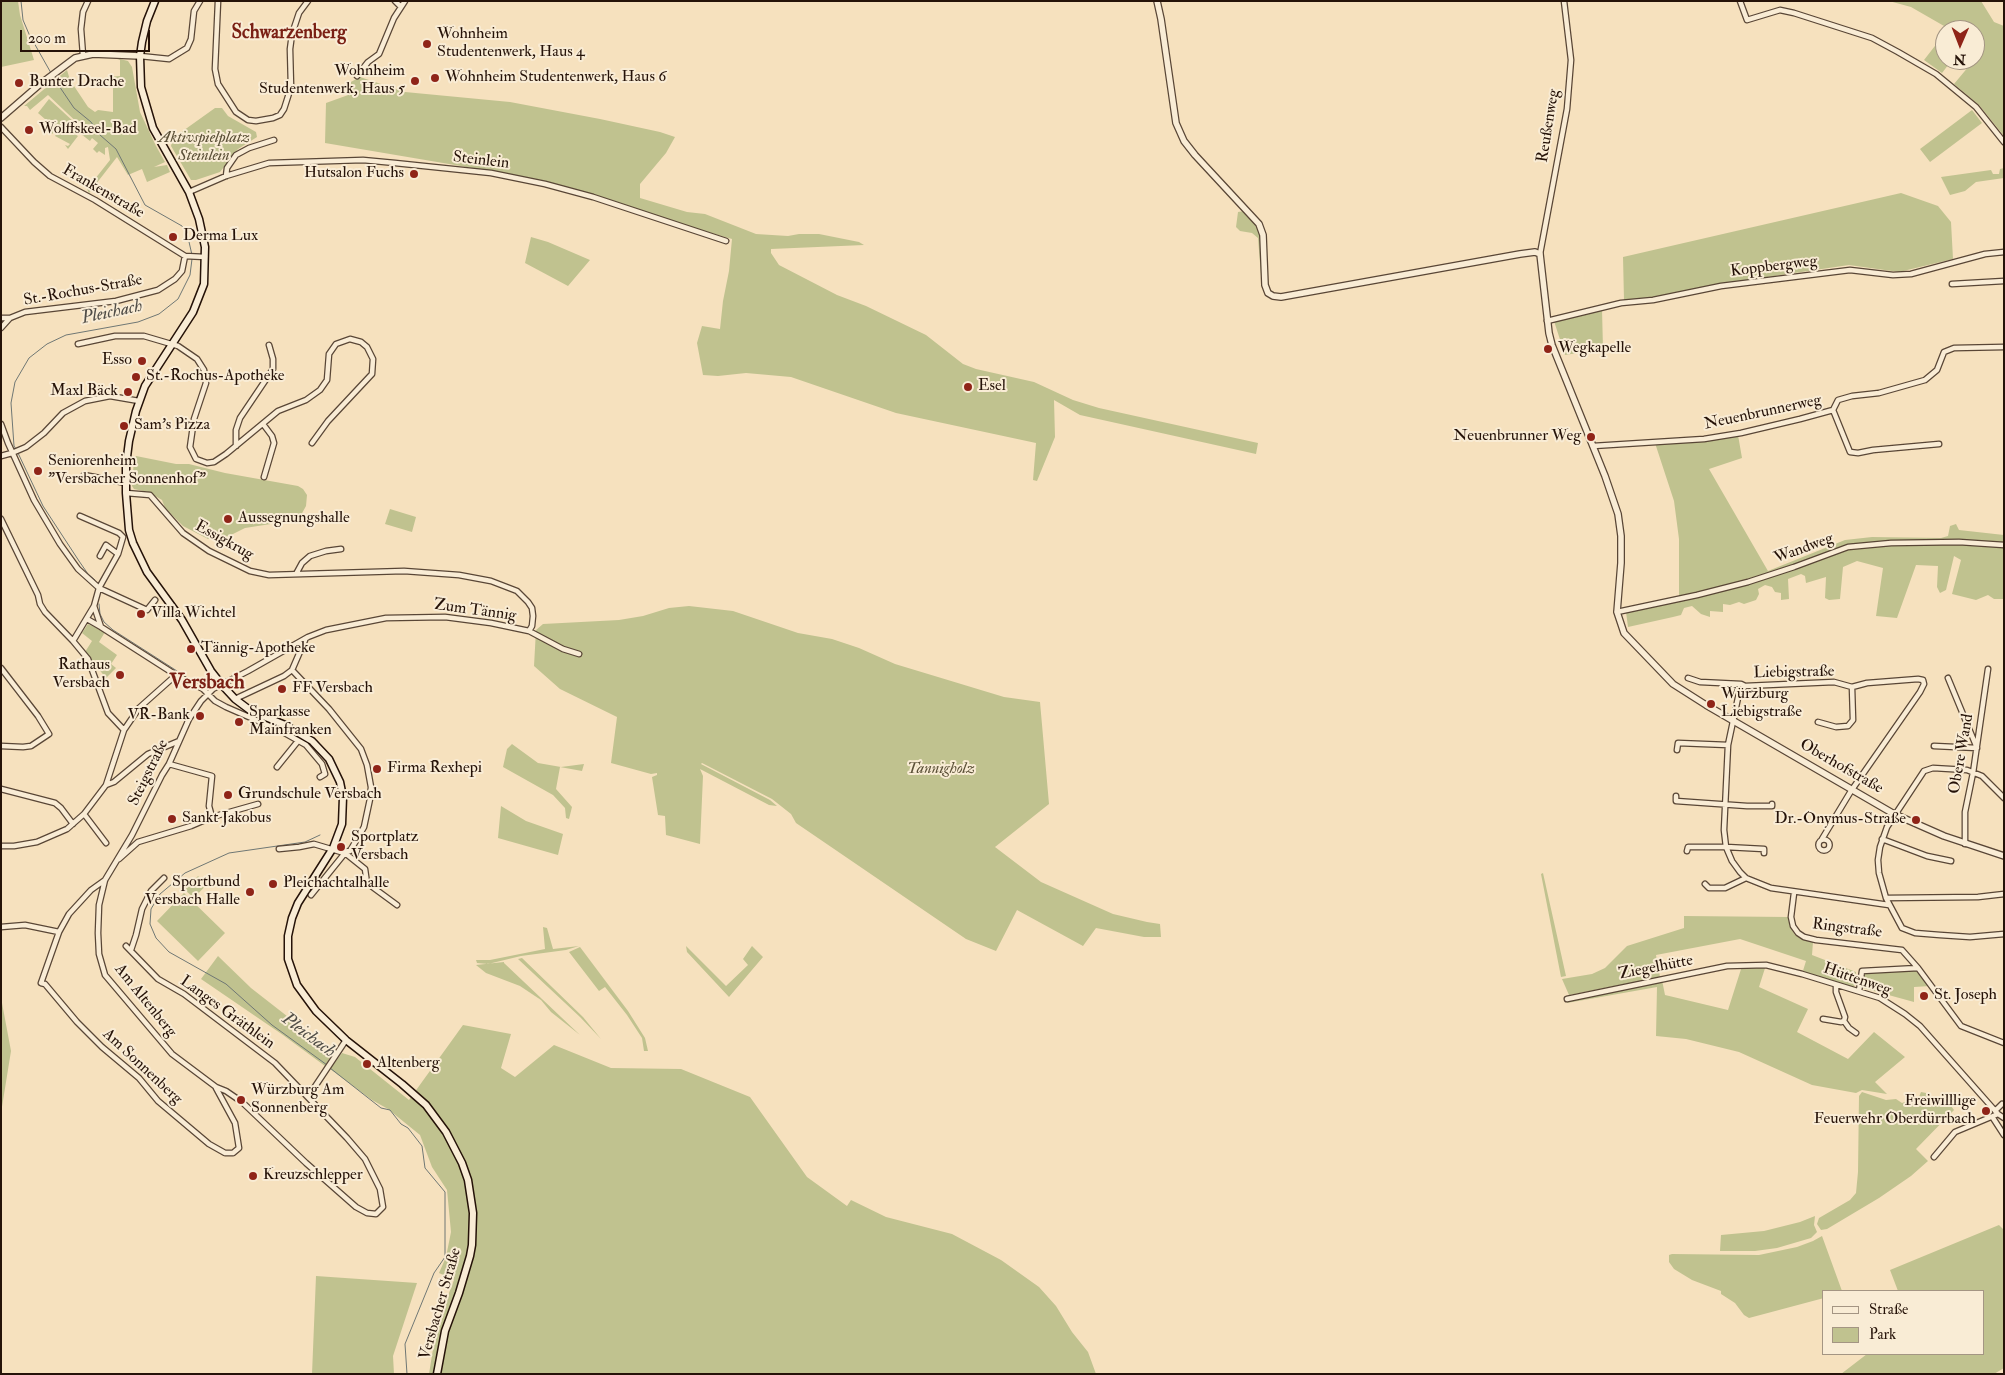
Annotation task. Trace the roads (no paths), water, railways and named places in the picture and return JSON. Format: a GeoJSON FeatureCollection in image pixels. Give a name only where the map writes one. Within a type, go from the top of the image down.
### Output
{"type":"FeatureCollection","features":[{"type":"Feature","properties":{"kind":"main road"},"geometry":{"type":"LineString","coordinates":[[155,1],[145,26],[140,56],[141,87],[148,117],[189,192],[200,223],[205,257],[204,284],[200,299],[186,325],[145,386],[139,401],[129,441],[126,483],[129,530],[139,558],[156,586],[182,620],[211,671],[222,685],[235,699],[251,711],[302,734],[312,741],[329,759],[340,782],[343,797],[342,824],[309,892]]}},
{"type":"Feature","properties":{"kind":"main road","name":"Versbacher Straße"},"geometry":{"type":"LineString","coordinates":[[309,892],[298,903],[290,925],[287,944],[290,966],[297,985],[308,1001],[346,1040],[416,1095],[436,1117],[455,1148],[468,1180],[473,1213],[470,1256],[445,1330],[437,1374]]}},
{"type":"Feature","properties":{"kind":"street"},"geometry":{"type":"LineString","coordinates":[[83,55],[81,29],[83,12],[88,1]]}},
{"type":"Feature","properties":{"kind":"street"},"geometry":{"type":"LineString","coordinates":[[1,118],[45,80],[75,58],[83,55],[140,56],[151,59],[169,59],[187,48],[191,38],[194,11],[200,1]]}},
{"type":"Feature","properties":{"kind":"street"},"geometry":{"type":"LineString","coordinates":[[218,1],[215,68],[218,84],[236,112],[248,120],[256,121],[273,118],[280,115],[284,109],[291,87],[290,49],[292,34],[299,13],[308,1]]}},
{"type":"Feature","properties":{"kind":"street"},"geometry":{"type":"LineString","coordinates":[[395,1],[401,7]]}},
{"type":"Feature","properties":{"kind":"street"},"geometry":{"type":"LineString","coordinates":[[358,76],[368,62],[379,54],[394,18],[404,1]]}},
{"type":"Feature","properties":{"kind":"street"},"geometry":{"type":"LineString","coordinates":[[1157,1],[1176,123],[1184,140],[1195,155],[1259,224],[1263,235],[1265,285],[1269,295],[1281,297],[1520,254],[1540,254],[1547,321],[1556,357],[1618,514],[1621,536],[1621,563],[1617,612]]}},
{"type":"Feature","properties":{"kind":"street","name":"Reußenweg"},"geometry":{"type":"LineString","coordinates":[[1540,254],[1567,109],[1571,60],[1564,1]]}},
{"type":"Feature","properties":{"kind":"street"},"geometry":{"type":"LineString","coordinates":[[1740,1],[1747,20],[1780,10],[1794,12],[1872,38],[1936,74],[1976,107],[2004,142]]}},
{"type":"Feature","properties":{"kind":"street","name":"Frankenstraße"},"geometry":{"type":"LineString","coordinates":[[1,128],[50,176],[95,200],[188,256]]}},
{"type":"Feature","properties":{"kind":"street"},"geometry":{"type":"LineString","coordinates":[[226,176],[227,168],[236,155],[249,148],[274,140]]}},
{"type":"Feature","properties":{"kind":"street","name":"Steinlein"},"geometry":{"type":"LineString","coordinates":[[189,192],[226,176],[255,166],[275,162],[363,160],[491,174],[545,184],[593,197],[726,241]]}},
{"type":"Feature","properties":{"kind":"street","name":"Koppbergweg"},"geometry":{"type":"LineString","coordinates":[[1547,321],[1621,303],[1652,300],[1721,286],[1850,270],[1893,275],[1911,274],[1984,254],[2004,252]]}},
{"type":"Feature","properties":{"kind":"street"},"geometry":{"type":"LineString","coordinates":[[188,256],[198,255],[205,257]]}},
{"type":"Feature","properties":{"kind":"street","name":"St.-Rochus-Straße"},"geometry":{"type":"LineString","coordinates":[[1,328],[10,318],[39,310],[116,301],[158,290],[176,279],[182,271],[188,256]]}},
{"type":"Feature","properties":{"kind":"street"},"geometry":{"type":"LineString","coordinates":[[1952,284],[2004,281]]}},
{"type":"Feature","properties":{"kind":"street"},"geometry":{"type":"LineString","coordinates":[[1,318],[10,318]]}},
{"type":"Feature","properties":{"kind":"street"},"geometry":{"type":"LineString","coordinates":[[78,344],[126,335],[150,337],[173,344],[196,359],[206,374],[205,388],[192,426],[189,442],[192,453],[198,460],[210,463],[236,446],[278,411],[306,400],[323,387],[328,377],[329,354],[336,344],[350,339],[361,342],[367,347],[373,359],[372,374],[328,421],[312,443]]}},
{"type":"Feature","properties":{"kind":"street"},"geometry":{"type":"LineString","coordinates":[[236,446],[236,430],[240,418],[272,369],[273,359],[269,345]]}},
{"type":"Feature","properties":{"kind":"street","name":"Neuenbrunnerweg"},"geometry":{"type":"LineString","coordinates":[[1592,446],[1704,439],[1741,433],[1833,410],[1838,400],[1886,391],[1925,380],[1937,370],[1944,352],[1954,348],[2004,347]]}},
{"type":"Feature","properties":{"kind":"street"},"geometry":{"type":"LineString","coordinates":[[1,456],[12,454],[38,438],[63,412],[85,401],[110,396],[139,401]]}},
{"type":"Feature","properties":{"kind":"street"},"geometry":{"type":"LineString","coordinates":[[1833,410],[1850,452],[1858,453],[1939,444]]}},
{"type":"Feature","properties":{"kind":"street"},"geometry":{"type":"LineString","coordinates":[[1,424],[12,454],[34,500],[60,544],[78,569],[99,588],[147,610],[155,600]]}},
{"type":"Feature","properties":{"kind":"street"},"geometry":{"type":"LineString","coordinates":[[264,424],[274,443],[264,477]]}},
{"type":"Feature","properties":{"kind":"street"},"geometry":{"type":"LineString","coordinates":[[84,475],[126,483]]}},
{"type":"Feature","properties":{"kind":"street","name":"Essigkrug"},"geometry":{"type":"LineString","coordinates":[[126,493],[150,495],[183,533],[203,548],[250,571],[269,575],[404,571],[475,577],[507,587],[523,596],[532,608],[532,626]]}},
{"type":"Feature","properties":{"kind":"street"},"geometry":{"type":"LineString","coordinates":[[73,641],[94,606],[99,588],[118,554],[123,540],[120,533],[80,516]]}},
{"type":"Feature","properties":{"kind":"street"},"geometry":{"type":"LineString","coordinates":[[1,519],[38,595],[40,604],[45,612],[73,641],[92,666],[108,713],[124,730]]}},
{"type":"Feature","properties":{"kind":"street","name":"Wandweg"},"geometry":{"type":"LineString","coordinates":[[1617,612],[1748,582],[1848,547],[1891,543],[1959,542],[2004,545]]}},
{"type":"Feature","properties":{"kind":"street"},"geometry":{"type":"LineString","coordinates":[[100,556],[106,545],[118,554]]}},
{"type":"Feature","properties":{"kind":"street"},"geometry":{"type":"LineString","coordinates":[[296,574],[302,562],[310,556],[341,549]]}},
{"type":"Feature","properties":{"kind":"street"},"geometry":{"type":"LineString","coordinates":[[94,606],[101,626]]}},
{"type":"Feature","properties":{"kind":"street","name":"Oberhofstraße"},"geometry":{"type":"LineString","coordinates":[[1617,612],[1624,633],[1672,684],[1894,814],[1966,844],[2004,856]]}},
{"type":"Feature","properties":{"kind":"street","name":"Zum Tännig"},"geometry":{"type":"LineString","coordinates":[[222,685],[326,630],[372,620],[405,617],[445,617],[491,623],[529,631],[563,649],[579,654]]}},
{"type":"Feature","properties":{"kind":"street"},"geometry":{"type":"LineString","coordinates":[[87,619],[207,693],[226,707],[281,731],[310,749],[322,764],[325,774],[320,777]]}},
{"type":"Feature","properties":{"kind":"street","name":"Zum Tännig"},"geometry":{"type":"LineString","coordinates":[[529,631],[532,626]]}},
{"type":"Feature","properties":{"kind":"street"},"geometry":{"type":"LineString","coordinates":[[235,699],[284,676],[292,670],[306,639]]}},
{"type":"Feature","properties":{"kind":"street"},"geometry":{"type":"LineString","coordinates":[[1,668],[38,716],[49,734],[30,746],[1,746]]}},
{"type":"Feature","properties":{"kind":"street","name":"Obere Wand"},"geometry":{"type":"LineString","coordinates":[[1966,844],[1965,812],[1974,773],[1988,669]]}},
{"type":"Feature","properties":{"kind":"street"},"geometry":{"type":"LineString","coordinates":[[292,670],[329,709],[356,742],[365,757],[371,787],[369,810],[354,846],[345,853],[309,892]]}},
{"type":"Feature","properties":{"kind":"street"},"geometry":{"type":"LineString","coordinates":[[1,846],[37,842],[54,836],[73,824],[84,814],[106,786],[124,730],[139,708],[176,675]]}},
{"type":"Feature","properties":{"kind":"street"},"geometry":{"type":"LineString","coordinates":[[1688,678],[1700,682],[1741,684],[1745,686]]}},
{"type":"Feature","properties":{"kind":"street"},"geometry":{"type":"LineString","coordinates":[[1934,746],[1977,748],[1948,678]]}},
{"type":"Feature","properties":{"kind":"street","name":"Liebigstraße"},"geometry":{"type":"LineString","coordinates":[[1726,847],[1724,804],[1728,745],[1739,693],[1745,686],[1834,682],[1852,687],[1867,683],[1923,680],[1924,684],[1920,692],[1852,789]]}},
{"type":"Feature","properties":{"kind":"street","name":"Steigstraße"},"geometry":{"type":"LineString","coordinates":[[105,880],[132,835],[196,708],[207,693],[222,685]]}},
{"type":"Feature","properties":{"kind":"street","name":"Liebigstraße"},"geometry":{"type":"LineString","coordinates":[[1818,722],[1836,727],[1848,726],[1853,720],[1852,687]]}},
{"type":"Feature","properties":{"kind":"street"},"geometry":{"type":"LineString","coordinates":[[277,767],[298,741]]}},
{"type":"Feature","properties":{"kind":"street"},"geometry":{"type":"LineString","coordinates":[[106,786],[114,782],[148,754],[179,742]]}},
{"type":"Feature","properties":{"kind":"street"},"geometry":{"type":"LineString","coordinates":[[1677,750],[1678,743],[1728,745]]}},
{"type":"Feature","properties":{"kind":"street"},"geometry":{"type":"LineString","coordinates":[[169,764],[212,776],[209,806],[212,817]]}},
{"type":"Feature","properties":{"kind":"street"},"geometry":{"type":"LineString","coordinates":[[2004,798],[1982,776],[1967,770],[1933,768],[1924,771],[1894,814],[1882,840],[1878,860],[1879,873],[1886,898],[1899,924],[1908,931],[1932,935],[1970,937],[2004,934]]}},
{"type":"Feature","properties":{"kind":"street"},"geometry":{"type":"LineString","coordinates":[[1,789],[55,803],[73,824]]}},
{"type":"Feature","properties":{"kind":"street"},"geometry":{"type":"LineString","coordinates":[[1822,839],[1852,789]]}},
{"type":"Feature","properties":{"kind":"street"},"geometry":{"type":"LineString","coordinates":[[1676,796],[1676,801],[1772,806],[1772,804]]}},
{"type":"Feature","properties":{"kind":"street"},"geometry":{"type":"LineString","coordinates":[[114,864],[138,842],[258,804]]}},
{"type":"Feature","properties":{"kind":"street"},"geometry":{"type":"LineString","coordinates":[[84,814],[106,843]]}},
{"type":"Feature","properties":{"kind":"street"},"geometry":{"type":"LineString","coordinates":[[1882,840],[1927,856],[1951,861]]}},
{"type":"Feature","properties":{"kind":"street"},"geometry":{"type":"LineString","coordinates":[[279,849],[299,848],[314,844],[345,853],[365,869],[367,884],[397,905]]}},
{"type":"Feature","properties":{"kind":"street"},"geometry":{"type":"LineString","coordinates":[[1687,851],[1688,847],[1726,847],[1764,849],[1764,853]]}},
{"type":"Feature","properties":{"kind":"street"},"geometry":{"type":"LineString","coordinates":[[1726,847],[1732,861],[1746,878],[1771,888],[1794,893]]}},
{"type":"Feature","properties":{"kind":"street"},"geometry":{"type":"LineString","coordinates":[[131,950],[142,909],[151,891],[164,878]]}},
{"type":"Feature","properties":{"kind":"street"},"geometry":{"type":"LineString","coordinates":[[1705,884],[1709,888],[1726,888],[1746,878]]}},
{"type":"Feature","properties":{"kind":"street"},"geometry":{"type":"LineString","coordinates":[[1,926],[30,926],[59,932],[78,902],[105,880]]}},
{"type":"Feature","properties":{"kind":"street","name":"Am Altenberg"},"geometry":{"type":"LineString","coordinates":[[105,880],[99,905],[98,933],[99,954],[105,975],[172,1054],[216,1087],[226,1091],[242,1102],[294,1151]]}},
{"type":"Feature","properties":{"kind":"street","name":"Ringstraße"},"geometry":{"type":"LineString","coordinates":[[1889,905],[1794,893],[1791,911],[1793,926],[1804,937],[1816,940],[1902,950],[1918,968],[1961,1026],[2004,1043]]}},
{"type":"Feature","properties":{"kind":"street"},"geometry":{"type":"LineString","coordinates":[[1886,898],[1978,897],[2004,894]]}},
{"type":"Feature","properties":{"kind":"street","name":"Am Sonnenberg"},"geometry":{"type":"LineString","coordinates":[[59,932],[41,983],[45,984],[77,1022],[102,1047],[139,1078],[163,1106],[209,1144],[225,1153],[236,1151]]}},
{"type":"Feature","properties":{"kind":"street","name":"Langes Gräthlein"},"geometry":{"type":"LineString","coordinates":[[126,946],[158,978],[184,994],[275,1063],[365,1159],[380,1189],[383,1207],[376,1214],[367,1213],[356,1207],[294,1151]]}},
{"type":"Feature","properties":{"kind":"street","name":"Hüttenweg"},"geometry":{"type":"LineString","coordinates":[[1750,965],[1766,965],[1836,986],[1859,990],[1880,998],[1920,1026],[1979,1094],[2004,1118]]}},
{"type":"Feature","properties":{"kind":"street","name":"Ziegelhütte"},"geometry":{"type":"LineString","coordinates":[[1567,998],[1727,966],[1750,965]]}},
{"type":"Feature","properties":{"kind":"street"},"geometry":{"type":"LineString","coordinates":[[1859,990],[1862,971],[1918,968]]}},
{"type":"Feature","properties":{"kind":"street"},"geometry":{"type":"LineString","coordinates":[[1836,986],[1836,992],[1845,1017],[1844,1021],[1856,1033]]}},
{"type":"Feature","properties":{"kind":"street"},"geometry":{"type":"LineString","coordinates":[[1823,1019],[1844,1021]]}},
{"type":"Feature","properties":{"kind":"street"},"geometry":{"type":"LineString","coordinates":[[308,1097],[346,1040]]}},
{"type":"Feature","properties":{"kind":"street","name":"Am Altenberg"},"geometry":{"type":"LineString","coordinates":[[216,1087],[235,1123],[239,1141],[239,1148],[236,1151]]}},
{"type":"Feature","properties":{"kind":"street"},"geometry":{"type":"LineString","coordinates":[[1934,1157],[1955,1132],[1993,1118],[2002,1104]]}},
{"type":"Feature","properties":{"kind":"street"},"geometry":{"type":"LineString","coordinates":[[1993,1118],[2004,1135]]}},
{"type":"Feature","properties":{"kind":"waterway","name":"Pleichach"},"geometry":{"type":"LineString","coordinates":[[21,1],[23,20],[51,73]]}},
{"type":"Feature","properties":{"kind":"waterway","name":"Pleichach"},"geometry":{"type":"LineString","coordinates":[[53,77],[74,108],[91,122],[100,135],[116,149],[145,205],[182,226],[187,233],[192,255]]}},
{"type":"Feature","properties":{"kind":"waterway","name":"Pleichach"},"geometry":{"type":"LineString","coordinates":[[16,449],[14,446],[11,403],[15,382],[29,358],[47,344],[66,335],[138,322],[159,314],[178,299],[190,275],[192,259]]}},
{"type":"Feature","properties":{"kind":"waterway","name":"Pleichach"},"geometry":{"type":"LineString","coordinates":[[18,453],[43,506],[88,574],[95,580]]}},
{"type":"Feature","properties":{"kind":"waterway","name":"Pleichach"},"geometry":{"type":"LineString","coordinates":[[99,604],[100,614],[104,622],[113,630],[177,671]]}},
{"type":"Feature","properties":{"kind":"waterway","name":"Pleichach"},"geometry":{"type":"LineString","coordinates":[[320,835],[305,842],[229,853],[185,873],[160,894],[151,909],[150,924],[156,938],[169,952],[226,984],[272,1025],[327,1065]]}},
{"type":"Feature","properties":{"kind":"waterway","name":"Pleichach"},"geometry":{"type":"LineString","coordinates":[[330,1068],[381,1108],[390,1110],[401,1124],[408,1128],[422,1146],[425,1168],[445,1192],[445,1257],[434,1273],[405,1344],[407,1374]]}},
{"type":"Feature","properties":{"kind":"place","name":"Wohnheim Studentenwerk, Haus 4"},"geometry":{"type":"Point","coordinates":[427,44]}},
{"type":"Feature","properties":{"kind":"place","name":"Wohnheim Studentenwerk, Haus 6"},"geometry":{"type":"Point","coordinates":[435,78]}},
{"type":"Feature","properties":{"kind":"place","name":"Wohnheim Studentenwerk, Haus 5"},"geometry":{"type":"Point","coordinates":[415,81]}},
{"type":"Feature","properties":{"kind":"place","name":"Bunter Drache"},"geometry":{"type":"Point","coordinates":[19,83]}},
{"type":"Feature","properties":{"kind":"place","name":"Wolffskeel-Bad"},"geometry":{"type":"Point","coordinates":[29,130]}},
{"type":"Feature","properties":{"kind":"place","name":"Hutsalon Fuchs"},"geometry":{"type":"Point","coordinates":[414,174]}},
{"type":"Feature","properties":{"kind":"place","name":"Derma Lux"},"geometry":{"type":"Point","coordinates":[173,237]}},
{"type":"Feature","properties":{"kind":"place","name":"Wegkapelle"},"geometry":{"type":"Point","coordinates":[1548,349]}},
{"type":"Feature","properties":{"kind":"place","name":"Esso"},"geometry":{"type":"Point","coordinates":[142,361]}},
{"type":"Feature","properties":{"kind":"place","name":"St.-Rochus-Apotheke"},"geometry":{"type":"Point","coordinates":[136,377]}},
{"type":"Feature","properties":{"kind":"place","name":"Esel"},"geometry":{"type":"Point","coordinates":[968,387]}},
{"type":"Feature","properties":{"kind":"place","name":"Maxl Bäck"},"geometry":{"type":"Point","coordinates":[128,392]}},
{"type":"Feature","properties":{"kind":"place","name":"Sam's Pizza"},"geometry":{"type":"Point","coordinates":[124,426]}},
{"type":"Feature","properties":{"kind":"place","name":"Neuenbrunner Weg"},"geometry":{"type":"Point","coordinates":[1591,437]}},
{"type":"Feature","properties":{"kind":"place","name":"Seniorenheim \"Versbacher Sonnenhof\""},"geometry":{"type":"Point","coordinates":[38,471]}},
{"type":"Feature","properties":{"kind":"place","name":"Aussegnungshalle"},"geometry":{"type":"Point","coordinates":[228,519]}},
{"type":"Feature","properties":{"kind":"place","name":"Villa Wichtel"},"geometry":{"type":"Point","coordinates":[141,614]}},
{"type":"Feature","properties":{"kind":"place","name":"Tännig-Apotheke"},"geometry":{"type":"Point","coordinates":[191,649]}},
{"type":"Feature","properties":{"kind":"place","name":"Rathaus Versbach"},"geometry":{"type":"Point","coordinates":[120,675]}},
{"type":"Feature","properties":{"kind":"place","name":"FF Versbach"},"geometry":{"type":"Point","coordinates":[282,689]}},
{"type":"Feature","properties":{"kind":"place","name":"Würzburg Liebigstraße"},"geometry":{"type":"Point","coordinates":[1711,704]}},
{"type":"Feature","properties":{"kind":"place","name":"VR-Bank"},"geometry":{"type":"Point","coordinates":[200,716]}},
{"type":"Feature","properties":{"kind":"place","name":"Sparkasse Mainfranken"},"geometry":{"type":"Point","coordinates":[239,722]}},
{"type":"Feature","properties":{"kind":"place","name":"Firma Rexhepi"},"geometry":{"type":"Point","coordinates":[377,769]}},
{"type":"Feature","properties":{"kind":"place","name":"Grundschule Versbach"},"geometry":{"type":"Point","coordinates":[228,795]}},
{"type":"Feature","properties":{"kind":"place","name":"Sankt Jakobus"},"geometry":{"type":"Point","coordinates":[172,819]}},
{"type":"Feature","properties":{"kind":"place","name":"Dr.-Onymus-Straße"},"geometry":{"type":"Point","coordinates":[1916,820]}},
{"type":"Feature","properties":{"kind":"place","name":"Sportplatz Versbach"},"geometry":{"type":"Point","coordinates":[341,847]}},
{"type":"Feature","properties":{"kind":"place","name":"Pleichachtalhalle"},"geometry":{"type":"Point","coordinates":[273,884]}},
{"type":"Feature","properties":{"kind":"place","name":"Sportbund Versbach Halle"},"geometry":{"type":"Point","coordinates":[250,892]}},
{"type":"Feature","properties":{"kind":"place","name":"St. Joseph"},"geometry":{"type":"Point","coordinates":[1924,996]}},
{"type":"Feature","properties":{"kind":"place","name":"Altenberg"},"geometry":{"type":"Point","coordinates":[367,1064]}},
{"type":"Feature","properties":{"kind":"place","name":"Würzburg Am Sonnenberg"},"geometry":{"type":"Point","coordinates":[241,1100]}},
{"type":"Feature","properties":{"kind":"place","name":"Freiwilllige Feuerwehr Oberdürrbach"},"geometry":{"type":"Point","coordinates":[1986,1111]}},
{"type":"Feature","properties":{"kind":"place","name":"Kreuzschlepper"},"geometry":{"type":"Point","coordinates":[253,1176]}},
{"type":"Feature","properties":{"kind":"district","name":"Schwarzenberg"},"geometry":{"type":"Point","coordinates":[289,34]}},
{"type":"Feature","properties":{"kind":"district","name":"Versbach"},"geometry":{"type":"Point","coordinates":[207,683]}},
{"type":"Feature","properties":{"kind":"park label","name":"Aktivspielplatz Steinlein"},"geometry":{"type":"Point","coordinates":[204,148]}},
{"type":"Feature","properties":{"kind":"park label","name":"Tannigholz"},"geometry":{"type":"Point","coordinates":[941,770]}}]}
